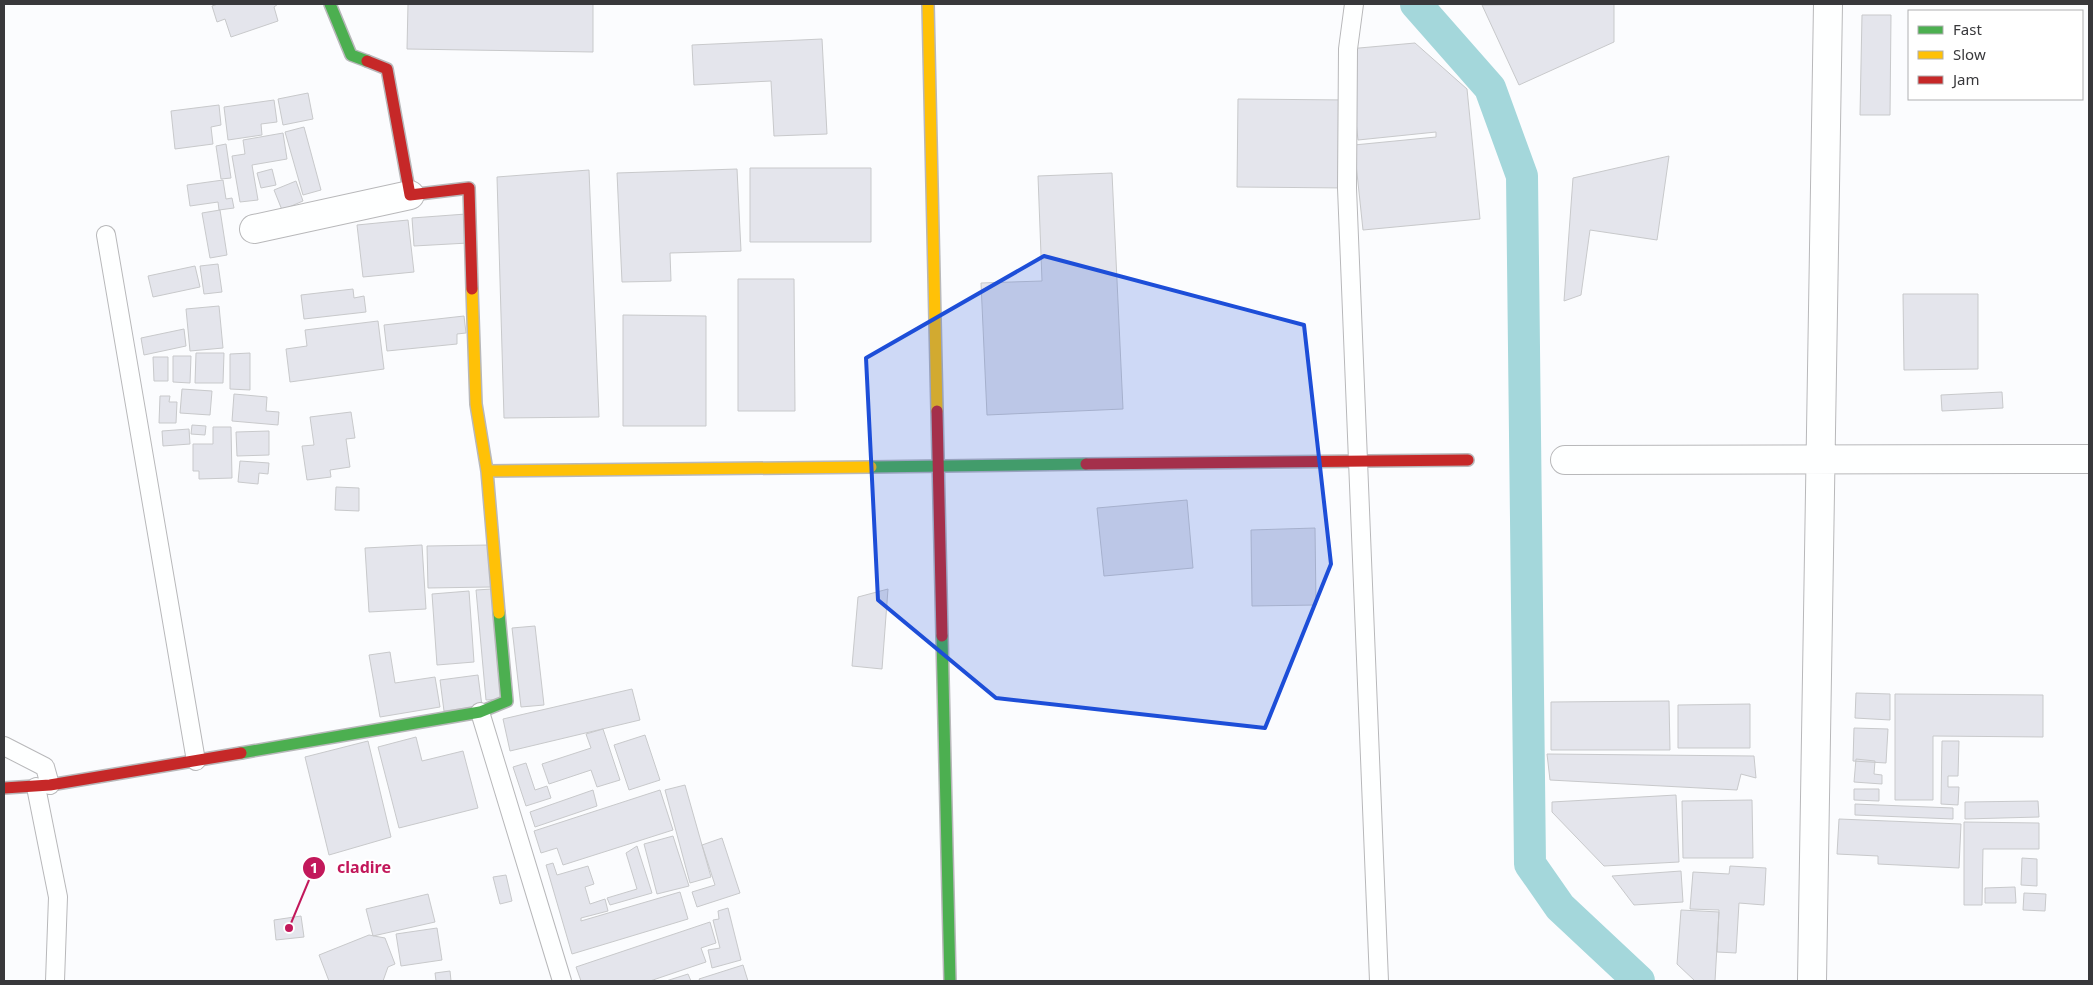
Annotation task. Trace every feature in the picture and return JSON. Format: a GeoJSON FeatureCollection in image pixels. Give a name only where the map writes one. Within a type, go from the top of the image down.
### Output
{"type":"FeatureCollection","features":[{"type":"Feature","properties":{"kind":"street"},"geometry":{"type":"LineString","coordinates":[[330,4],[351,55],[387,69],[410,195]]}},
{"type":"Feature","properties":{"kind":"street"},"geometry":{"type":"LineString","coordinates":[[928,4],[950,981]]}},
{"type":"Feature","properties":{"kind":"street"},"geometry":{"type":"LineString","coordinates":[[1812,981],[1828,4]]}},
{"type":"Feature","properties":{"kind":"street"},"geometry":{"type":"LineString","coordinates":[[4,788],[43,786],[480,712],[507,701],[488,471],[476,404],[468,188],[410,195],[254,229]]}},
{"type":"Feature","properties":{"kind":"street"},"geometry":{"type":"LineString","coordinates":[[1565,460],[1821,458],[2089,459]]}},
{"type":"Feature","properties":{"kind":"street"},"geometry":{"type":"LineString","coordinates":[[488,471],[1468,460]]}},
{"type":"Feature","properties":{"kind":"lane"},"geometry":{"type":"LineString","coordinates":[[1354,4],[1348,50],[1348,188],[1379,981]]}},
{"type":"Feature","properties":{"kind":"lane"},"geometry":{"type":"LineString","coordinates":[[106,235],[196,761]]}},
{"type":"Feature","properties":{"kind":"lane"},"geometry":{"type":"LineString","coordinates":[[480,712],[562,981]]}},
{"type":"Feature","properties":{"kind":"lane"},"geometry":{"type":"LineString","coordinates":[[4,746],[45,767],[43,786],[58,897],[55,981]]}},
{"type":"Feature","properties":{"kind":"highlighted area"},"geometry":{"type":"Polygon","coordinates":[[[1044,256],[1304,325],[1331,564],[1265,728],[996,698],[878,600],[866,358],[1044,256]]]}},
{"type":"Feature","properties":{"kind":"building"},"geometry":{"type":"Polygon","coordinates":[[[218,4],[278,4],[274,7],[278,21],[231,37],[225,19],[217,22],[212,6],[218,4]]]}},
{"type":"Feature","properties":{"kind":"building"},"geometry":{"type":"Polygon","coordinates":[[[408,4],[593,4],[593,52],[407,49],[408,4]]]}},
{"type":"Feature","properties":{"kind":"building"},"geometry":{"type":"Polygon","coordinates":[[[1614,4],[1614,42],[1519,85],[1482,5],[1614,4]]]}},
{"type":"Feature","properties":{"kind":"building"},"geometry":{"type":"Polygon","coordinates":[[[1862,15],[1891,15],[1890,115],[1860,115],[1862,15]]]}},
{"type":"Feature","properties":{"kind":"building"},"geometry":{"type":"Polygon","coordinates":[[[822,39],[827,134],[774,136],[771,81],[694,85],[692,45],[822,39]]]}},
{"type":"Feature","properties":{"kind":"building"},"geometry":{"type":"Polygon","coordinates":[[[1415,43],[1467,89],[1480,219],[1363,230],[1354,145],[1436,137],[1436,132],[1358,140],[1348,49],[1415,43]]]}},
{"type":"Feature","properties":{"kind":"building"},"geometry":{"type":"Polygon","coordinates":[[[308,93],[313,119],[283,125],[278,99],[308,93]]]}},
{"type":"Feature","properties":{"kind":"building"},"geometry":{"type":"Polygon","coordinates":[[[1238,99],[1348,100],[1347,188],[1237,187],[1238,99]]]}},
{"type":"Feature","properties":{"kind":"building"},"geometry":{"type":"Polygon","coordinates":[[[274,100],[277,122],[261,124],[262,135],[228,140],[224,107],[274,100]]]}},
{"type":"Feature","properties":{"kind":"building"},"geometry":{"type":"Polygon","coordinates":[[[219,105],[221,125],[211,127],[213,144],[175,149],[171,111],[219,105]]]}},
{"type":"Feature","properties":{"kind":"building"},"geometry":{"type":"Polygon","coordinates":[[[304,127],[321,190],[303,195],[285,132],[304,127]]]}},
{"type":"Feature","properties":{"kind":"building"},"geometry":{"type":"Polygon","coordinates":[[[283,133],[287,159],[252,165],[258,200],[240,202],[232,156],[245,154],[243,140],[283,133]]]}},
{"type":"Feature","properties":{"kind":"building"},"geometry":{"type":"Polygon","coordinates":[[[226,144],[231,178],[221,179],[216,146],[226,144]]]}},
{"type":"Feature","properties":{"kind":"building"},"geometry":{"type":"Polygon","coordinates":[[[1669,156],[1657,240],[1590,230],[1581,295],[1564,301],[1573,178],[1669,156]]]}},
{"type":"Feature","properties":{"kind":"building"},"geometry":{"type":"Polygon","coordinates":[[[750,168],[871,168],[871,242],[750,242],[750,168]]]}},
{"type":"Feature","properties":{"kind":"building"},"geometry":{"type":"Polygon","coordinates":[[[272,169],[276,185],[261,188],[257,173],[272,169]]]}},
{"type":"Feature","properties":{"kind":"building"},"geometry":{"type":"Polygon","coordinates":[[[737,169],[741,251],[670,253],[671,281],[622,282],[617,173],[737,169]]]}},
{"type":"Feature","properties":{"kind":"building"},"geometry":{"type":"Polygon","coordinates":[[[589,170],[599,417],[504,418],[497,177],[589,170]]]}},
{"type":"Feature","properties":{"kind":"building"},"geometry":{"type":"Polygon","coordinates":[[[1112,173],[1123,409],[987,415],[981,283],[1042,281],[1038,176],[1112,173]]]}},
{"type":"Feature","properties":{"kind":"building"},"geometry":{"type":"Polygon","coordinates":[[[223,180],[226,199],[232,198],[234,208],[219,210],[218,202],[190,206],[187,185],[223,180]]]}},
{"type":"Feature","properties":{"kind":"building"},"geometry":{"type":"Polygon","coordinates":[[[296,181],[303,201],[282,210],[274,190],[296,181]]]}},
{"type":"Feature","properties":{"kind":"building"},"geometry":{"type":"Polygon","coordinates":[[[220,210],[227,255],[210,258],[202,213],[220,210]]]}},
{"type":"Feature","properties":{"kind":"building"},"geometry":{"type":"Polygon","coordinates":[[[466,214],[468,243],[414,246],[412,218],[466,214]]]}},
{"type":"Feature","properties":{"kind":"building"},"geometry":{"type":"Polygon","coordinates":[[[408,220],[414,272],[363,277],[357,225],[408,220]]]}},
{"type":"Feature","properties":{"kind":"building"},"geometry":{"type":"Polygon","coordinates":[[[218,264],[222,292],[204,294],[200,266],[218,264]]]}},
{"type":"Feature","properties":{"kind":"building"},"geometry":{"type":"Polygon","coordinates":[[[195,266],[200,287],[153,297],[148,276],[195,266]]]}},
{"type":"Feature","properties":{"kind":"building"},"geometry":{"type":"Polygon","coordinates":[[[738,279],[794,279],[795,411],[738,411],[738,279]]]}},
{"type":"Feature","properties":{"kind":"building"},"geometry":{"type":"Polygon","coordinates":[[[353,289],[354,298],[364,296],[366,312],[304,319],[301,295],[353,289]]]}},
{"type":"Feature","properties":{"kind":"building"},"geometry":{"type":"Polygon","coordinates":[[[1903,294],[1978,294],[1978,369],[1904,370],[1903,294]]]}},
{"type":"Feature","properties":{"kind":"building"},"geometry":{"type":"Polygon","coordinates":[[[219,306],[223,348],[190,351],[186,309],[219,306]]]}},
{"type":"Feature","properties":{"kind":"building"},"geometry":{"type":"Polygon","coordinates":[[[623,315],[706,316],[706,426],[623,426],[623,315]]]}},
{"type":"Feature","properties":{"kind":"building"},"geometry":{"type":"Polygon","coordinates":[[[464,316],[466,333],[457,334],[457,344],[387,351],[384,325],[464,316]]]}},
{"type":"Feature","properties":{"kind":"building"},"geometry":{"type":"Polygon","coordinates":[[[378,321],[384,369],[290,382],[286,349],[307,346],[305,330],[378,321]]]}},
{"type":"Feature","properties":{"kind":"building"},"geometry":{"type":"Polygon","coordinates":[[[184,329],[186,346],[144,355],[141,338],[184,329]]]}},
{"type":"Feature","properties":{"kind":"building"},"geometry":{"type":"Polygon","coordinates":[[[196,353],[224,353],[223,383],[195,383],[196,353]]]}},
{"type":"Feature","properties":{"kind":"building"},"geometry":{"type":"Polygon","coordinates":[[[250,353],[250,390],[230,389],[230,354],[250,353]]]}},
{"type":"Feature","properties":{"kind":"building"},"geometry":{"type":"Polygon","coordinates":[[[173,356],[191,356],[190,383],[173,382],[173,356]]]}},
{"type":"Feature","properties":{"kind":"building"},"geometry":{"type":"Polygon","coordinates":[[[153,357],[168,357],[168,381],[154,381],[153,357]]]}},
{"type":"Feature","properties":{"kind":"building"},"geometry":{"type":"Polygon","coordinates":[[[182,389],[212,391],[210,415],[180,413],[182,389]]]}},
{"type":"Feature","properties":{"kind":"building"},"geometry":{"type":"Polygon","coordinates":[[[2002,392],[2003,408],[1942,411],[1941,395],[2002,392]]]}},
{"type":"Feature","properties":{"kind":"building"},"geometry":{"type":"Polygon","coordinates":[[[234,394],[267,397],[266,411],[279,412],[278,425],[232,421],[234,394]]]}},
{"type":"Feature","properties":{"kind":"building"},"geometry":{"type":"Polygon","coordinates":[[[160,396],[170,396],[169,402],[177,402],[176,423],[159,423],[160,396]]]}},
{"type":"Feature","properties":{"kind":"building"},"geometry":{"type":"Polygon","coordinates":[[[351,412],[355,438],[346,439],[350,467],[330,470],[331,477],[307,480],[302,446],[314,445],[310,417],[351,412]]]}},
{"type":"Feature","properties":{"kind":"building"},"geometry":{"type":"Polygon","coordinates":[[[192,425],[206,426],[205,435],[191,434],[192,425]]]}},
{"type":"Feature","properties":{"kind":"building"},"geometry":{"type":"Polygon","coordinates":[[[213,427],[231,427],[232,478],[199,479],[199,471],[193,471],[193,444],[213,444],[213,427]]]}},
{"type":"Feature","properties":{"kind":"building"},"geometry":{"type":"Polygon","coordinates":[[[189,429],[190,444],[163,446],[162,431],[189,429]]]}},
{"type":"Feature","properties":{"kind":"building"},"geometry":{"type":"Polygon","coordinates":[[[269,431],[269,455],[237,456],[236,432],[269,431]]]}},
{"type":"Feature","properties":{"kind":"building"},"geometry":{"type":"Polygon","coordinates":[[[240,461],[269,463],[268,474],[259,473],[258,484],[238,482],[240,461]]]}},
{"type":"Feature","properties":{"kind":"building"},"geometry":{"type":"Polygon","coordinates":[[[336,487],[359,488],[359,511],[335,510],[336,487]]]}},
{"type":"Feature","properties":{"kind":"building"},"geometry":{"type":"Polygon","coordinates":[[[1187,500],[1193,568],[1104,576],[1097,508],[1187,500]]]}},
{"type":"Feature","properties":{"kind":"building"},"geometry":{"type":"Polygon","coordinates":[[[1315,528],[1316,605],[1252,606],[1251,530],[1315,528]]]}},
{"type":"Feature","properties":{"kind":"building"},"geometry":{"type":"Polygon","coordinates":[[[422,545],[426,609],[369,612],[365,548],[422,545]]]}},
{"type":"Feature","properties":{"kind":"building"},"geometry":{"type":"Polygon","coordinates":[[[490,545],[491,587],[428,588],[427,546],[490,545]]]}},
{"type":"Feature","properties":{"kind":"building"},"geometry":{"type":"Polygon","coordinates":[[[492,589],[502,699],[486,700],[476,590],[492,589]]]}},
{"type":"Feature","properties":{"kind":"building"},"geometry":{"type":"Polygon","coordinates":[[[888,589],[882,669],[852,666],[858,597],[888,589]]]}},
{"type":"Feature","properties":{"kind":"building"},"geometry":{"type":"Polygon","coordinates":[[[469,591],[474,662],[437,665],[432,594],[469,591]]]}},
{"type":"Feature","properties":{"kind":"building"},"geometry":{"type":"Polygon","coordinates":[[[535,626],[544,705],[521,707],[512,628],[535,626]]]}},
{"type":"Feature","properties":{"kind":"building"},"geometry":{"type":"Polygon","coordinates":[[[390,652],[395,683],[435,677],[440,707],[380,717],[369,655],[390,652]]]}},
{"type":"Feature","properties":{"kind":"building"},"geometry":{"type":"Polygon","coordinates":[[[478,675],[482,706],[444,711],[440,680],[478,675]]]}},
{"type":"Feature","properties":{"kind":"building"},"geometry":{"type":"Polygon","coordinates":[[[632,689],[640,720],[510,751],[503,719],[632,689]]]}},
{"type":"Feature","properties":{"kind":"building"},"geometry":{"type":"Polygon","coordinates":[[[1856,693],[1890,694],[1890,720],[1855,718],[1856,693]]]}},
{"type":"Feature","properties":{"kind":"building"},"geometry":{"type":"Polygon","coordinates":[[[1895,694],[2043,695],[2043,737],[1933,736],[1933,800],[1895,800],[1895,694]]]}},
{"type":"Feature","properties":{"kind":"building"},"geometry":{"type":"Polygon","coordinates":[[[1669,701],[1670,750],[1551,750],[1551,702],[1669,701]]]}},
{"type":"Feature","properties":{"kind":"building"},"geometry":{"type":"Polygon","coordinates":[[[1750,704],[1750,748],[1678,748],[1678,705],[1750,704]]]}},
{"type":"Feature","properties":{"kind":"building"},"geometry":{"type":"Polygon","coordinates":[[[1854,728],[1888,729],[1886,763],[1853,761],[1854,728]]]}},
{"type":"Feature","properties":{"kind":"building"},"geometry":{"type":"Polygon","coordinates":[[[603,729],[620,780],[597,787],[591,770],[549,784],[542,764],[591,748],[586,734],[603,729]]]}},
{"type":"Feature","properties":{"kind":"building"},"geometry":{"type":"Polygon","coordinates":[[[645,735],[660,780],[629,790],[614,745],[645,735]]]}},
{"type":"Feature","properties":{"kind":"building"},"geometry":{"type":"Polygon","coordinates":[[[416,737],[422,761],[463,751],[478,808],[399,828],[378,747],[416,737]]]}},
{"type":"Feature","properties":{"kind":"building"},"geometry":{"type":"Polygon","coordinates":[[[368,741],[391,837],[329,855],[305,757],[368,741]]]}},
{"type":"Feature","properties":{"kind":"building"},"geometry":{"type":"Polygon","coordinates":[[[1942,741],[1959,741],[1958,776],[1948,776],[1948,787],[1959,787],[1958,805],[1941,804],[1942,741]]]}},
{"type":"Feature","properties":{"kind":"building"},"geometry":{"type":"Polygon","coordinates":[[[1547,754],[1754,756],[1756,778],[1741,774],[1737,790],[1550,780],[1547,754]]]}},
{"type":"Feature","properties":{"kind":"building"},"geometry":{"type":"Polygon","coordinates":[[[1856,759],[1875,761],[1874,774],[1882,775],[1882,784],[1854,782],[1856,759]]]}},
{"type":"Feature","properties":{"kind":"building"},"geometry":{"type":"Polygon","coordinates":[[[526,763],[535,790],[547,786],[551,798],[526,806],[513,767],[526,763]]]}},
{"type":"Feature","properties":{"kind":"building"},"geometry":{"type":"Polygon","coordinates":[[[685,785],[711,877],[690,883],[665,790],[685,785]]]}},
{"type":"Feature","properties":{"kind":"building"},"geometry":{"type":"Polygon","coordinates":[[[1854,789],[1879,789],[1879,801],[1854,800],[1854,789]]]}},
{"type":"Feature","properties":{"kind":"building"},"geometry":{"type":"Polygon","coordinates":[[[593,790],[597,806],[535,827],[530,812],[593,790]]]}},
{"type":"Feature","properties":{"kind":"building"},"geometry":{"type":"Polygon","coordinates":[[[660,790],[673,830],[563,865],[557,848],[541,853],[534,831],[660,790]]]}},
{"type":"Feature","properties":{"kind":"building"},"geometry":{"type":"Polygon","coordinates":[[[1676,795],[1679,862],[1604,866],[1552,812],[1552,802],[1676,795]]]}},
{"type":"Feature","properties":{"kind":"building"},"geometry":{"type":"Polygon","coordinates":[[[1752,800],[1753,858],[1683,858],[1682,801],[1752,800]]]}},
{"type":"Feature","properties":{"kind":"building"},"geometry":{"type":"Polygon","coordinates":[[[2038,801],[2039,817],[1965,819],[1965,802],[2038,801]]]}},
{"type":"Feature","properties":{"kind":"building"},"geometry":{"type":"Polygon","coordinates":[[[1855,804],[1953,808],[1953,819],[1855,815],[1855,804]]]}},
{"type":"Feature","properties":{"kind":"building"},"geometry":{"type":"Polygon","coordinates":[[[1839,819],[1961,824],[1959,868],[1878,864],[1878,856],[1837,854],[1839,819]]]}},
{"type":"Feature","properties":{"kind":"building"},"geometry":{"type":"Polygon","coordinates":[[[1964,822],[2039,823],[2039,849],[1983,849],[1982,905],[1964,905],[1964,822]]]}},
{"type":"Feature","properties":{"kind":"building"},"geometry":{"type":"Polygon","coordinates":[[[673,836],[689,886],[657,894],[644,844],[673,836]]]}},
{"type":"Feature","properties":{"kind":"building"},"geometry":{"type":"Polygon","coordinates":[[[722,838],[740,893],[697,907],[692,892],[715,885],[702,845],[722,838]]]}},
{"type":"Feature","properties":{"kind":"building"},"geometry":{"type":"Polygon","coordinates":[[[637,846],[652,893],[610,905],[607,898],[637,889],[626,853],[637,846]]]}},
{"type":"Feature","properties":{"kind":"building"},"geometry":{"type":"Polygon","coordinates":[[[2022,858],[2037,859],[2037,886],[2021,885],[2022,858]]]}},
{"type":"Feature","properties":{"kind":"building"},"geometry":{"type":"Polygon","coordinates":[[[553,863],[557,875],[588,866],[594,884],[585,887],[590,904],[605,899],[608,911],[581,918],[581,921],[680,892],[688,919],[572,954],[546,865],[553,863]]]}},
{"type":"Feature","properties":{"kind":"building"},"geometry":{"type":"Polygon","coordinates":[[[1730,866],[1766,868],[1764,905],[1739,903],[1736,953],[1717,952],[1719,910],[1690,909],[1693,872],[1729,874],[1730,866]]]}},
{"type":"Feature","properties":{"kind":"building"},"geometry":{"type":"Polygon","coordinates":[[[1681,871],[1683,902],[1634,905],[1612,876],[1681,871]]]}},
{"type":"Feature","properties":{"kind":"building"},"geometry":{"type":"Polygon","coordinates":[[[506,875],[512,901],[500,904],[493,877],[506,875]]]}},
{"type":"Feature","properties":{"kind":"building"},"geometry":{"type":"Polygon","coordinates":[[[2015,887],[2016,903],[1985,903],[1985,888],[2015,887]]]}},
{"type":"Feature","properties":{"kind":"building"},"geometry":{"type":"Polygon","coordinates":[[[2024,893],[2046,894],[2045,911],[2023,910],[2024,893]]]}},
{"type":"Feature","properties":{"kind":"building"},"geometry":{"type":"Polygon","coordinates":[[[428,894],[435,922],[373,936],[366,909],[428,894]]]}},
{"type":"Feature","properties":{"kind":"building"},"geometry":{"type":"Polygon","coordinates":[[[728,908],[741,960],[712,968],[708,950],[720,948],[713,920],[719,919],[718,911],[728,908]]]}},
{"type":"Feature","properties":{"kind":"building"},"geometry":{"type":"Polygon","coordinates":[[[1681,910],[1719,912],[1715,981],[1695,981],[1677,964],[1681,910]]]}},
{"type":"Feature","properties":{"kind":"building"},"geometry":{"type":"Polygon","coordinates":[[[301,916],[304,937],[276,940],[274,920],[301,916]]]}},
{"type":"Feature","properties":{"kind":"building"},"geometry":{"type":"Polygon","coordinates":[[[710,922],[716,943],[701,948],[706,962],[650,981],[581,981],[576,967],[710,922]]]}},
{"type":"Feature","properties":{"kind":"building"},"geometry":{"type":"Polygon","coordinates":[[[437,928],[442,960],[401,966],[396,934],[437,928]]]}},
{"type":"Feature","properties":{"kind":"building"},"geometry":{"type":"Polygon","coordinates":[[[369,935],[385,938],[395,964],[388,967],[383,981],[329,981],[319,955],[369,935]]]}},
{"type":"Feature","properties":{"kind":"building"},"geometry":{"type":"Polygon","coordinates":[[[743,965],[748,981],[700,981],[699,979],[743,965]]]}},
{"type":"Feature","properties":{"kind":"building"},"geometry":{"type":"Polygon","coordinates":[[[450,971],[451,981],[436,981],[435,973],[450,971]]]}},
{"type":"Feature","properties":{"kind":"building"},"geometry":{"type":"Polygon","coordinates":[[[688,974],[691,981],[666,981],[688,974]]]}},
{"type":"Feature","properties":{"kind":"waterway"},"geometry":{"type":"LineString","coordinates":[[1416,4],[1490,88],[1522,176],[1530,864],[1560,907],[1639,981]]}},
{"type":"Feature","properties":{"kind":"traffic: fast"},"geometry":{"type":"LineString","coordinates":[[330,4],[351,55],[367,61]]}},
{"type":"Feature","properties":{"kind":"traffic: fast"},"geometry":{"type":"LineString","coordinates":[[871,467],[1086,464]]}},
{"type":"Feature","properties":{"kind":"traffic: fast"},"geometry":{"type":"LineString","coordinates":[[241,753],[480,712],[507,701],[499,613]]}},
{"type":"Feature","properties":{"kind":"traffic: fast"},"geometry":{"type":"LineString","coordinates":[[942,636],[950,981]]}},
{"type":"Feature","properties":{"kind":"traffic: slow"},"geometry":{"type":"LineString","coordinates":[[928,4],[937,411]]}},
{"type":"Feature","properties":{"kind":"traffic: slow"},"geometry":{"type":"LineString","coordinates":[[472,289],[476,404],[487,471],[499,613]]}},
{"type":"Feature","properties":{"kind":"traffic: slow"},"geometry":{"type":"LineString","coordinates":[[487,471],[871,467]]}},
{"type":"Feature","properties":{"kind":"traffic: jam"},"geometry":{"type":"LineString","coordinates":[[367,61],[387,69],[410,195],[469,188],[472,289]]}},
{"type":"Feature","properties":{"kind":"traffic: jam"},"geometry":{"type":"LineString","coordinates":[[937,411],[942,636]]}},
{"type":"Feature","properties":{"kind":"traffic: jam"},"geometry":{"type":"LineString","coordinates":[[1086,464],[1468,460]]}},
{"type":"Feature","properties":{"kind":"traffic: jam"},"geometry":{"type":"LineString","coordinates":[[4,788],[50,785],[241,753]]}},
{"type":"Feature","properties":{"kind":"place","name":"cladire"},"geometry":{"type":"Point","coordinates":[289,928]}}]}
